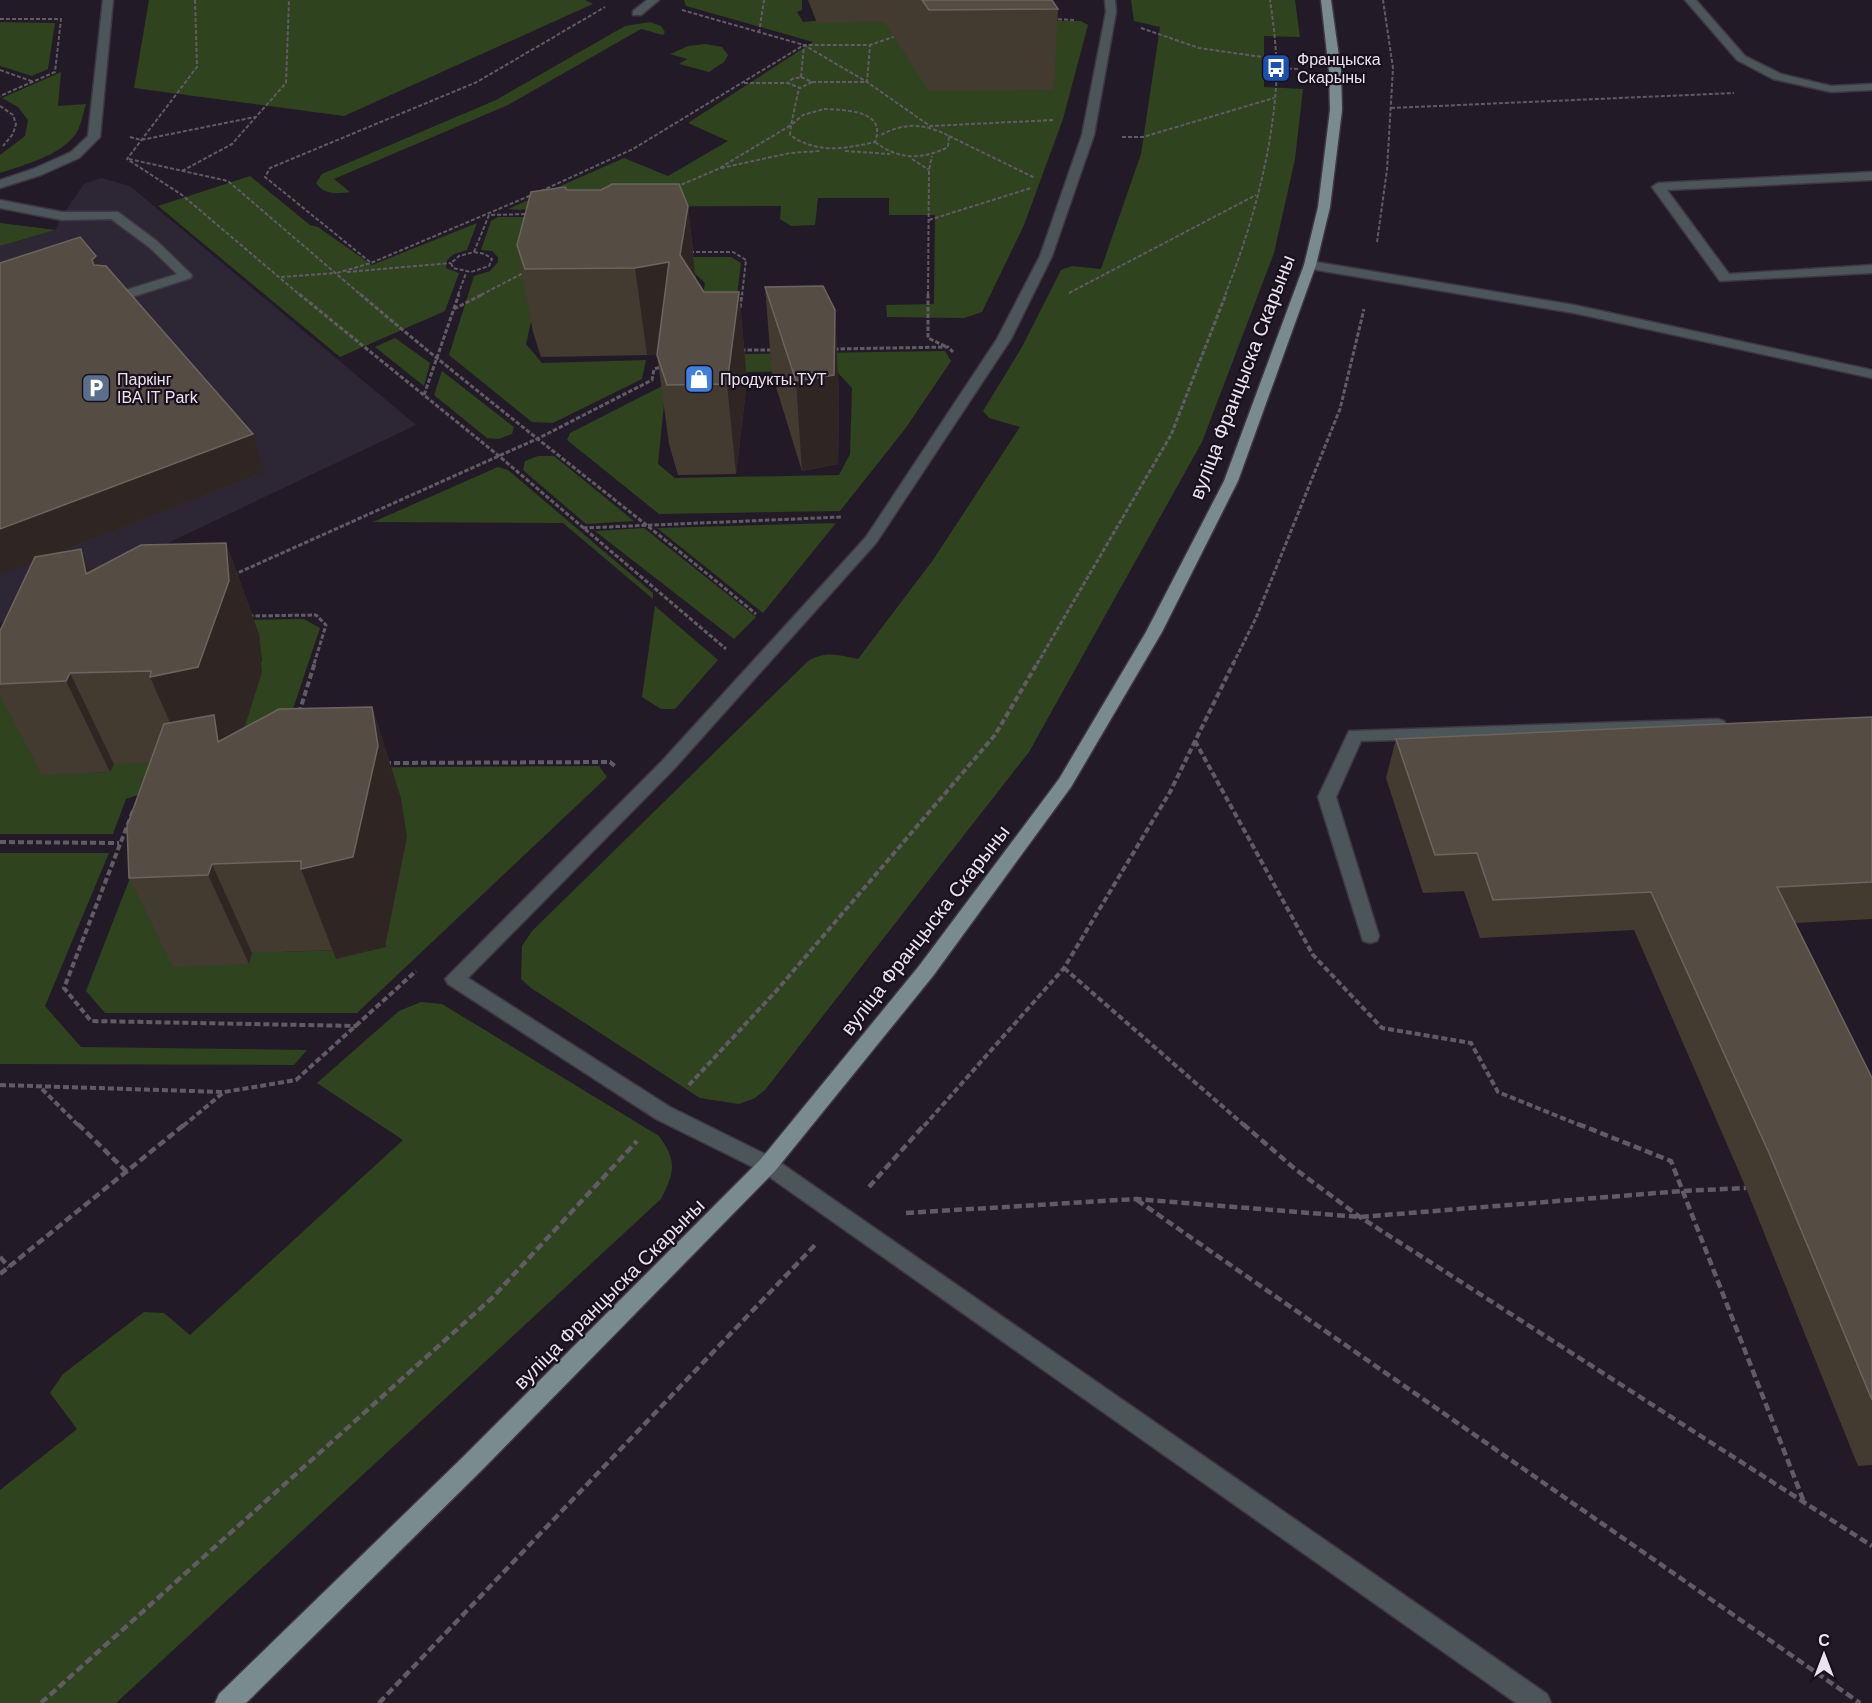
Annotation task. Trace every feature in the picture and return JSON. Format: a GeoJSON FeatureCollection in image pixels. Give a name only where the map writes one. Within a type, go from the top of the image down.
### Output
{"type":"FeatureCollection","features":[{"type":"Feature","properties":{"kind":"main road","name":"вуліца Францыска Скарыны"},"geometry":{"type":"LineString","coordinates":[[228,1703],[473,1463],[768,1165],[926,971],[1065,783],[1154,632],[1231,481],[1310,266],[1324,207],[1336,110],[1335,71],[1326,0]]}},
{"type":"Feature","properties":{"kind":"lane"},"geometry":{"type":"LineString","coordinates":[[0,184],[38,172],[75,155],[94,137],[108,0]]}},
{"type":"Feature","properties":{"kind":"lane"},"geometry":{"type":"LineString","coordinates":[[637,13],[654,0]]}},
{"type":"Feature","properties":{"kind":"lane"},"geometry":{"type":"LineString","coordinates":[[1690,0],[1741,58],[1777,77],[1831,89],[1872,87]]}},
{"type":"Feature","properties":{"kind":"lane"},"geometry":{"type":"LineString","coordinates":[[1109,10],[1088,135],[1046,256],[1004,339],[871,540],[668,765],[455,979],[663,1113],[768,1165],[1538,1703]]}},
{"type":"Feature","properties":{"kind":"lane"},"geometry":{"type":"LineString","coordinates":[[1872,176],[1658,186],[1725,278],[1872,269]]}},
{"type":"Feature","properties":{"kind":"lane"},"geometry":{"type":"LineString","coordinates":[[0,204],[62,216],[114,215],[153,244],[186,275],[115,298]]}},
{"type":"Feature","properties":{"kind":"lane"},"geometry":{"type":"LineString","coordinates":[[1310,266],[1574,309],[1872,374]]}},
{"type":"Feature","properties":{"kind":"lane"},"geometry":{"type":"LineString","coordinates":[[1370,936],[1327,797],[1355,735],[1731,725]]}},
{"type":"Feature","properties":{"kind":"path"},"geometry":{"type":"LineString","coordinates":[[127,159],[197,67],[195,0]]}},
{"type":"Feature","properties":{"kind":"path"},"geometry":{"type":"LineString","coordinates":[[182,171],[232,144],[286,83],[289,0]]}},
{"type":"Feature","properties":{"kind":"path"},"geometry":{"type":"LineString","coordinates":[[759,33],[764,0]]}},
{"type":"Feature","properties":{"kind":"path"},"geometry":{"type":"LineString","coordinates":[[41,1703],[492,1298],[777,990],[994,735],[1171,435],[1243,249],[1266,157],[1274,98],[1276,59],[1270,0]]}},
{"type":"Feature","properties":{"kind":"path"},"geometry":{"type":"LineString","coordinates":[[371,263],[265,177],[270,168],[477,82],[608,5]]}},
{"type":"Feature","properties":{"kind":"path"},"geometry":{"type":"LineString","coordinates":[[676,8],[804,45],[870,45],[900,34]]}},
{"type":"Feature","properties":{"kind":"path"},"geometry":{"type":"LineString","coordinates":[[1045,20],[1109,10],[1199,48],[1276,59]]}},
{"type":"Feature","properties":{"kind":"path"},"geometry":{"type":"LineString","coordinates":[[0,19],[60,19],[55,72],[0,96]]}},
{"type":"Feature","properties":{"kind":"path"},"geometry":{"type":"LineString","coordinates":[[801,77],[804,45]]}},
{"type":"Feature","properties":{"kind":"path"},"geometry":{"type":"LineString","coordinates":[[804,45],[867,82],[930,126],[1036,179]]}},
{"type":"Feature","properties":{"kind":"path"},"geometry":{"type":"LineString","coordinates":[[337,273],[371,263],[489,215],[633,149],[804,45]]}},
{"type":"Feature","properties":{"kind":"path"},"geometry":{"type":"LineString","coordinates":[[867,82],[870,45]]}},
{"type":"Feature","properties":{"kind":"path"},"geometry":{"type":"LineString","coordinates":[[0,70],[35,82]]}},
{"type":"Feature","properties":{"kind":"path"},"geometry":{"type":"LineString","coordinates":[[788,83],[792,79],[801,77],[812,82],[867,82]]}},
{"type":"Feature","properties":{"kind":"path"},"geometry":{"type":"LineString","coordinates":[[742,83],[788,83],[799,88],[808,87],[812,82]]}},
{"type":"Feature","properties":{"kind":"path"},"geometry":{"type":"LineString","coordinates":[[799,88],[790,135],[800,144],[818,150],[890,154],[910,158],[932,156],[948,147],[949,136]]}},
{"type":"Feature","properties":{"kind":"path"},"geometry":{"type":"LineString","coordinates":[[1391,108],[1736,93]]}},
{"type":"Feature","properties":{"kind":"path"},"geometry":{"type":"LineString","coordinates":[[1143,137],[1274,98]]}},
{"type":"Feature","properties":{"kind":"path"},"geometry":{"type":"LineString","coordinates":[[0,106],[11,111],[17,121],[16,130],[0,148]]}},
{"type":"Feature","properties":{"kind":"path"},"geometry":{"type":"LineString","coordinates":[[676,187],[718,169],[791,125],[803,115],[824,109],[848,109],[867,115],[877,125],[879,136]]}},
{"type":"Feature","properties":{"kind":"path"},"geometry":{"type":"LineString","coordinates":[[95,127],[141,140],[256,117]]}},
{"type":"Feature","properties":{"kind":"path"},"geometry":{"type":"LineString","coordinates":[[718,169],[790,153],[840,150],[875,142],[889,129],[908,124],[930,126],[1059,119]]}},
{"type":"Feature","properties":{"kind":"path"},"geometry":{"type":"LineString","coordinates":[[875,142],[890,154]]}},
{"type":"Feature","properties":{"kind":"path"},"geometry":{"type":"LineString","coordinates":[[932,156],[929,170],[928,338],[948,347],[955,354]]}},
{"type":"Feature","properties":{"kind":"path"},"geometry":{"type":"LineString","coordinates":[[910,158],[929,170]]}},
{"type":"Feature","properties":{"kind":"path"},"geometry":{"type":"LineString","coordinates":[[127,159],[228,181],[435,358],[650,526],[764,621]]}},
{"type":"Feature","properties":{"kind":"path"},"geometry":{"type":"LineString","coordinates":[[127,159],[182,195],[367,351],[499,456],[733,655]]}},
{"type":"Feature","properties":{"kind":"path"},"geometry":{"type":"LineString","coordinates":[[929,220],[1036,187]]}},
{"type":"Feature","properties":{"kind":"path"},"geometry":{"type":"LineString","coordinates":[[1062,296],[1257,194]]}},
{"type":"Feature","properties":{"kind":"path"},"geometry":{"type":"LineString","coordinates":[[489,215],[536,214]]}},
{"type":"Feature","properties":{"kind":"path"},"geometry":{"type":"LineString","coordinates":[[474,252],[489,215]]}},
{"type":"Feature","properties":{"kind":"path"},"geometry":{"type":"LineString","coordinates":[[280,277],[452,263],[459,256],[474,252],[485,254],[492,259],[489,266],[479,271],[466,273],[457,271],[452,263]]}},
{"type":"Feature","properties":{"kind":"path"},"geometry":{"type":"LineString","coordinates":[[689,252],[733,252],[746,260],[739,314]]}},
{"type":"Feature","properties":{"kind":"path"},"geometry":{"type":"LineString","coordinates":[[454,310],[528,270]]}},
{"type":"Feature","properties":{"kind":"path"},"geometry":{"type":"LineString","coordinates":[[424,395],[466,273]]}},
{"type":"Feature","properties":{"kind":"path"},"geometry":{"type":"LineString","coordinates":[[734,347],[741,350],[776,350]]}},
{"type":"Feature","properties":{"kind":"path"},"geometry":{"type":"LineString","coordinates":[[833,349],[948,347]]}},
{"type":"Feature","properties":{"kind":"path"},"geometry":{"type":"LineString","coordinates":[[740,358],[741,350]]}},
{"type":"Feature","properties":{"kind":"path"},"geometry":{"type":"LineString","coordinates":[[652,380],[654,369],[666,366]]}},
{"type":"Feature","properties":{"kind":"path"},"geometry":{"type":"LineString","coordinates":[[229,577],[539,438],[652,380],[660,379]]}},
{"type":"Feature","properties":{"kind":"path"},"geometry":{"type":"LineString","coordinates":[[582,528],[852,517]]}},
{"type":"Feature","properties":{"kind":"path"},"geometry":{"type":"LineString","coordinates":[[244,616],[316,615],[326,625],[296,721]]}},
{"type":"Feature","properties":{"kind":"path"},"geometry":{"type":"LineString","coordinates":[[1195,741],[1313,955],[1382,1028],[1471,1043],[1498,1092],[1671,1161],[1804,1502]]}},
{"type":"Feature","properties":{"kind":"path"},"geometry":{"type":"LineString","coordinates":[[383,763],[610,762],[623,774]]}},
{"type":"Feature","properties":{"kind":"path"},"geometry":{"type":"LineString","coordinates":[[135,807],[64,988],[91,1021],[358,1026]]}},
{"type":"Feature","properties":{"kind":"path"},"geometry":{"type":"LineString","coordinates":[[0,842],[119,843]]}},
{"type":"Feature","properties":{"kind":"path"},"geometry":{"type":"LineString","coordinates":[[1064,968],[1295,1169],[1360,1217],[1872,1546]]}},
{"type":"Feature","properties":{"kind":"path"},"geometry":{"type":"LineString","coordinates":[[0,1085],[224,1092],[297,1080],[418,969]]}},
{"type":"Feature","properties":{"kind":"path"},"geometry":{"type":"LineString","coordinates":[[42,1088],[128,1173]]}},
{"type":"Feature","properties":{"kind":"path"},"geometry":{"type":"LineString","coordinates":[[0,1274],[128,1173],[224,1092]]}},
{"type":"Feature","properties":{"kind":"path"},"geometry":{"type":"LineString","coordinates":[[842,1216],[1136,1200],[1360,1217],[1682,1191],[1746,1188]]}},
{"type":"Feature","properties":{"kind":"path"},"geometry":{"type":"LineString","coordinates":[[1136,1200],[1860,1703]]}},
{"type":"Feature","properties":{"kind":"path"},"geometry":{"type":"LineString","coordinates":[[0,1257],[9,1267]]}},
{"type":"Feature","properties":{"kind":"shaded area"},"geometry":{"type":"Polygon","coordinates":[[[101,178],[130,186],[416,425],[0,623],[0,246],[56,230],[62,216],[84,184],[101,178]]]}},
{"type":"Feature","properties":{"kind":"green space"},"geometry":{"type":"Polygon","coordinates":[[[149,0],[585,0],[593,4],[344,116],[134,88],[149,0]]]}},
{"type":"Feature","properties":{"kind":"green space"},"geometry":{"type":"Polygon","coordinates":[[[684,0],[802,0],[802,10],[797,12],[803,22],[845,18],[1081,21],[1088,25],[1063,119],[1024,225],[982,312],[964,318],[887,317],[886,305],[934,304],[935,215],[889,215],[889,198],[818,198],[815,225],[791,226],[780,219],[781,206],[508,209],[624,158],[668,176],[728,141],[688,123],[813,42],[686,6],[684,0]]]}},
{"type":"Feature","properties":{"kind":"green space"},"geometry":{"type":"Polygon","coordinates":[[[1131,0],[1295,0],[1300,37],[1264,36],[1264,87],[1303,89],[1295,159],[1274,253],[1202,442],[1029,752],[765,1090],[755,1098],[739,1104],[700,1098],[531,988],[521,979],[522,946],[532,931],[807,662],[826,655],[858,659],[933,560],[1020,427],[989,418],[983,411],[1022,347],[1061,270],[1072,266],[1101,269],[1141,154],[1160,27],[1134,21],[1131,0]]]}},
{"type":"Feature","properties":{"kind":"green space"},"geometry":{"type":"Polygon","coordinates":[[[0,22],[55,23],[48,69],[32,76],[0,66],[0,22]]]}},
{"type":"Feature","properties":{"kind":"green space"},"geometry":{"type":"Polygon","coordinates":[[[650,22],[661,26],[665,32],[663,35],[641,29],[508,105],[334,179],[350,192],[327,192],[316,183],[322,174],[496,100],[625,26],[650,22]]]}},
{"type":"Feature","properties":{"kind":"green space"},"geometry":{"type":"Polygon","coordinates":[[[706,44],[722,47],[728,55],[724,62],[709,72],[679,64],[687,59],[670,54],[688,46],[706,44]]]}},
{"type":"Feature","properties":{"kind":"green space"},"geometry":{"type":"Polygon","coordinates":[[[61,72],[58,106],[86,104],[77,132],[60,149],[51,154],[0,173],[0,155],[25,136],[28,120],[18,107],[2,98],[61,72]]]}},
{"type":"Feature","properties":{"kind":"green space"},"geometry":{"type":"Polygon","coordinates":[[[250,176],[310,225],[318,227],[372,265],[477,223],[467,250],[454,254],[447,260],[446,268],[459,273],[445,311],[340,357],[158,206],[250,176]]]}},
{"type":"Feature","properties":{"kind":"green space"},"geometry":{"type":"Polygon","coordinates":[[[498,217],[555,217],[526,344],[542,363],[646,360],[642,379],[553,423],[532,422],[449,355],[474,276],[490,271],[498,262],[498,257],[492,251],[481,250],[491,221],[498,217]]]}},
{"type":"Feature","properties":{"kind":"green space"},"geometry":{"type":"Polygon","coordinates":[[[0,223],[56,230],[0,246],[0,223]]]}},
{"type":"Feature","properties":{"kind":"green space"},"geometry":{"type":"Polygon","coordinates":[[[613,257],[731,257],[741,263],[731,346],[695,346],[705,283],[684,263],[613,257]]]}},
{"type":"Feature","properties":{"kind":"green space"},"geometry":{"type":"Polygon","coordinates":[[[395,338],[430,363],[424,386],[375,347],[395,338]]]}},
{"type":"Feature","properties":{"kind":"green space"},"geometry":{"type":"Polygon","coordinates":[[[945,351],[951,361],[905,429],[840,511],[659,514],[567,440],[570,433],[666,384],[658,464],[675,478],[839,475],[850,454],[852,388],[836,371],[742,372],[743,354],[945,351]]]}},
{"type":"Feature","properties":{"kind":"green space"},"geometry":{"type":"Polygon","coordinates":[[[442,371],[514,427],[512,434],[499,439],[487,438],[434,395],[442,371]]]}},
{"type":"Feature","properties":{"kind":"green space"},"geometry":{"type":"Polygon","coordinates":[[[538,456],[554,456],[634,521],[586,524],[523,470],[525,461],[538,456]]]}},
{"type":"Feature","properties":{"kind":"green space"},"geometry":{"type":"Polygon","coordinates":[[[498,467],[508,470],[653,593],[653,599],[563,523],[373,522],[498,467]]]}},
{"type":"Feature","properties":{"kind":"green space"},"geometry":{"type":"Polygon","coordinates":[[[836,523],[763,613],[657,528],[836,523]]]}},
{"type":"Feature","properties":{"kind":"green space"},"geometry":{"type":"Polygon","coordinates":[[[644,528],[756,617],[734,639],[595,531],[644,528]]]}},
{"type":"Feature","properties":{"kind":"green space"},"geometry":{"type":"Polygon","coordinates":[[[655,606],[718,660],[675,709],[661,709],[642,697],[655,606]]]}},
{"type":"Feature","properties":{"kind":"green space"},"geometry":{"type":"Polygon","coordinates":[[[304,619],[320,628],[280,748],[126,799],[113,834],[0,834],[0,675],[152,621],[304,619]],[[259,634],[74,773],[110,772],[115,761],[190,762],[254,662],[262,661],[259,634]]]}},
{"type":"Feature","properties":{"kind":"green space"},"geometry":{"type":"Polygon","coordinates":[[[599,766],[607,777],[357,1013],[105,1013],[86,991],[156,811],[277,768],[599,766]],[[171,931],[174,967],[253,950],[276,952],[336,950],[336,958],[386,947],[384,933],[171,931]]]}},
{"type":"Feature","properties":{"kind":"green space"},"geometry":{"type":"Polygon","coordinates":[[[0,853],[109,853],[45,1006],[81,1047],[307,1050],[294,1065],[0,1064],[0,853]]]}},
{"type":"Feature","properties":{"kind":"green space"},"geometry":{"type":"Polygon","coordinates":[[[421,1002],[442,1004],[659,1136],[669,1152],[672,1166],[669,1181],[661,1199],[116,1703],[0,1703],[0,1490],[77,1429],[50,1393],[63,1374],[144,1312],[164,1313],[190,1335],[403,1140],[317,1083],[399,1011],[421,1002]]]}},
{"type":"Feature","properties":{"kind":"building"},"geometry":{"type":"Polygon","coordinates":[[[922,0],[1052,0],[1058,9],[929,10],[922,0]]]}},
{"type":"Feature","properties":{"kind":"building"},"geometry":{"type":"Polygon","coordinates":[[[612,184],[679,184],[688,206],[680,255],[704,292],[739,292],[727,384],[667,385],[657,355],[669,262],[635,268],[525,269],[517,245],[531,192],[565,187],[567,190],[601,190],[612,184]]]}},
{"type":"Feature","properties":{"kind":"building","name":"Паркінг IBA IT Park"},"geometry":{"type":"Polygon","coordinates":[[[80,237],[96,256],[92,260],[94,265],[106,266],[253,434],[0,529],[0,263],[80,237]]]}},
{"type":"Feature","properties":{"kind":"building"},"geometry":{"type":"Polygon","coordinates":[[[823,286],[835,310],[834,375],[796,381],[765,287],[823,286]]]}},
{"type":"Feature","properties":{"kind":"building"},"geometry":{"type":"Polygon","coordinates":[[[226,543],[229,581],[198,667],[150,677],[151,671],[70,673],[66,681],[0,684],[0,631],[35,557],[81,549],[86,574],[141,545],[226,543]]]}},
{"type":"Feature","properties":{"kind":"building"},"geometry":{"type":"Polygon","coordinates":[[[372,707],[378,746],[353,857],[301,869],[301,861],[212,864],[208,875],[129,878],[127,826],[164,724],[214,715],[218,742],[279,709],[372,707]]]}},
{"type":"Feature","properties":{"kind":"building"},"geometry":{"type":"Polygon","coordinates":[[[1872,717],[1872,882],[1777,887],[1872,1078],[1872,1400],[1769,1153],[1651,892],[1493,900],[1477,853],[1435,855],[1396,739],[1872,717]]]}},
{"type":"Feature","properties":{"kind":"place","name":"Францыска Скарыны"},"geometry":{"type":"Point","coordinates":[1276,68]}},
{"type":"Feature","properties":{"kind":"place","name":"Продукты.ТУТ"},"geometry":{"type":"Point","coordinates":[699,379]}},
{"type":"Feature","properties":{"kind":"place","name":"Паркінг IBA IT Park"},"geometry":{"type":"Point","coordinates":[96,388]}}]}
